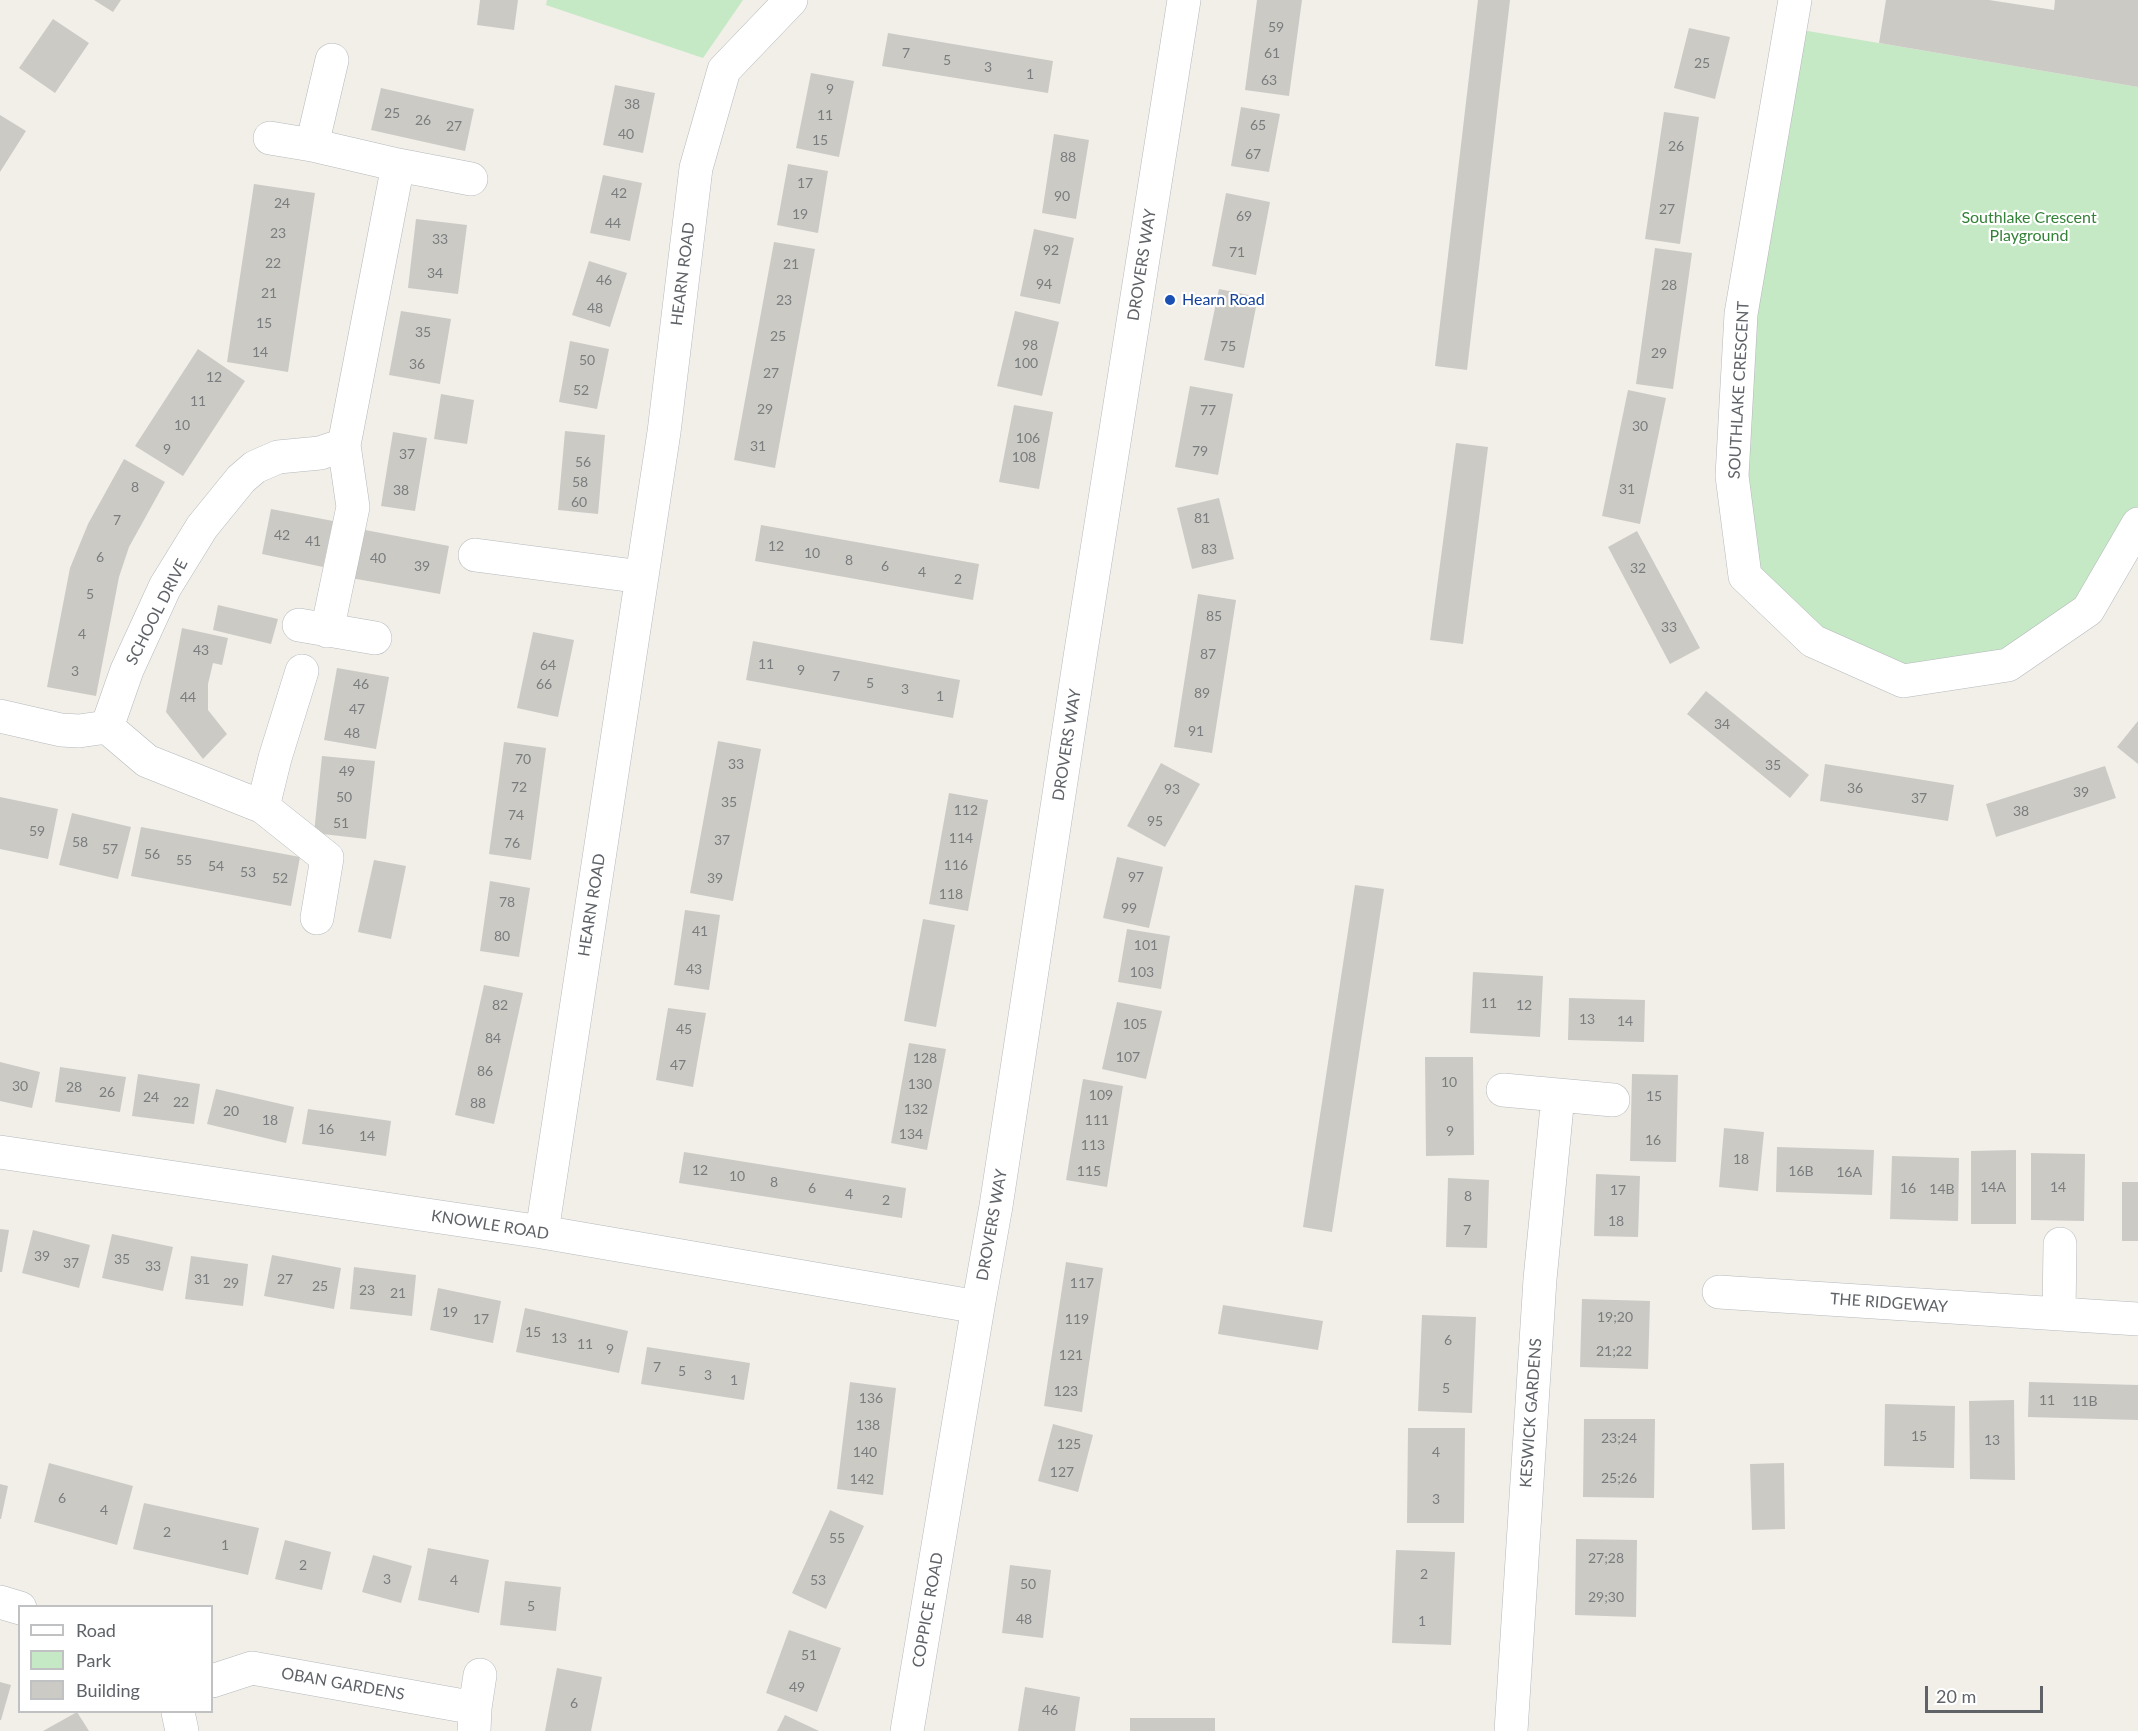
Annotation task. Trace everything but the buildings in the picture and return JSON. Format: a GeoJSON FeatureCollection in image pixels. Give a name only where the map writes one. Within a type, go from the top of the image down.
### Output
{"type":"FeatureCollection","features":[{"type":"Feature","properties":{"kind":"street","name":"HEARN ROAD"},"geometry":{"type":"LineString","coordinates":[[542,1232],[664,432],[696,168],[724,70],[791,0]]}},
{"type":"Feature","properties":{"kind":"street","name":"DROVERS WAY"},"geometry":{"type":"LineString","coordinates":[[948,1489],[1021,1050],[1080,657],[1184,0]]}},
{"type":"Feature","properties":{"kind":"street","name":"SOUTHLAKE CRESCENT"},"geometry":{"type":"LineString","coordinates":[[1795,0],[1741,314],[1732,476],[1744,576],[1813,641],[1903,681],[2008,665],[2088,610],[2138,524]]}},
{"type":"Feature","properties":{"kind":"street"},"geometry":{"type":"LineString","coordinates":[[312,145],[332,60]]}},
{"type":"Feature","properties":{"kind":"street"},"geometry":{"type":"LineString","coordinates":[[270,138],[471,179]]}},
{"type":"Feature","properties":{"kind":"street"},"geometry":{"type":"LineString","coordinates":[[375,638],[313,628],[353,507],[344,445],[398,165]]}},
{"type":"Feature","properties":{"kind":"street","name":"SCHOOL DRIVE"},"geometry":{"type":"LineString","coordinates":[[107,727],[127,670],[165,587],[202,527],[241,479],[255,467],[278,457],[320,453],[344,445]]}},
{"type":"Feature","properties":{"kind":"street"},"geometry":{"type":"LineString","coordinates":[[475,555],[642,577]]}},
{"type":"Feature","properties":{"kind":"street"},"geometry":{"type":"LineString","coordinates":[[263,807],[275,758],[302,671]]}},
{"type":"Feature","properties":{"kind":"street"},"geometry":{"type":"LineString","coordinates":[[0,716],[61,730],[79,731],[107,727],[147,761],[263,807],[327,858],[317,918]]}},
{"type":"Feature","properties":{"kind":"street"},"geometry":{"type":"LineString","coordinates":[[1503,1090],[1613,1100]]}},
{"type":"Feature","properties":{"kind":"street","name":"KESWICK GARDENS"},"geometry":{"type":"LineString","coordinates":[[1511,1731],[1539,1279],[1558,1096]]}},
{"type":"Feature","properties":{"kind":"street","name":"KNOWLE ROAD"},"geometry":{"type":"LineString","coordinates":[[0,1152],[542,1232],[978,1307]]}},
{"type":"Feature","properties":{"kind":"street"},"geometry":{"type":"LineString","coordinates":[[2059,1314],[2060,1244]]}},
{"type":"Feature","properties":{"kind":"street","name":"THE RIDGEWAY"},"geometry":{"type":"LineString","coordinates":[[1719,1292],[2138,1319]]}},
{"type":"Feature","properties":{"kind":"street","name":"COPPICE ROAD"},"geometry":{"type":"LineString","coordinates":[[907,1731],[948,1489]]}},
{"type":"Feature","properties":{"kind":"street"},"geometry":{"type":"LineString","coordinates":[[0,1602],[18,1607]]}},
{"type":"Feature","properties":{"kind":"street","name":"OBAN GARDENS"},"geometry":{"type":"LineString","coordinates":[[213,1681],[252,1668],[475,1719],[480,1676]]}},
{"type":"Feature","properties":{"kind":"street"},"geometry":{"type":"LineString","coordinates":[[178,1713],[182,1731]]}},
{"type":"Feature","properties":{"kind":"green space"},"geometry":{"type":"Polygon","coordinates":[[[547,0],[743,0],[703,58],[546,5],[547,0]]]}},
{"type":"Feature","properties":{"kind":"green space","name":"Southlake Crescent Playground"},"geometry":{"type":"Polygon","coordinates":[[[1790,28],[2138,87],[2138,524],[2088,610],[2008,665],[1903,681],[1745,576],[1732,476],[1790,28]]]}},
{"type":"Feature","properties":{"kind":"place","name":"Hearn Road"},"geometry":{"type":"Point","coordinates":[1170,300]}}]}
